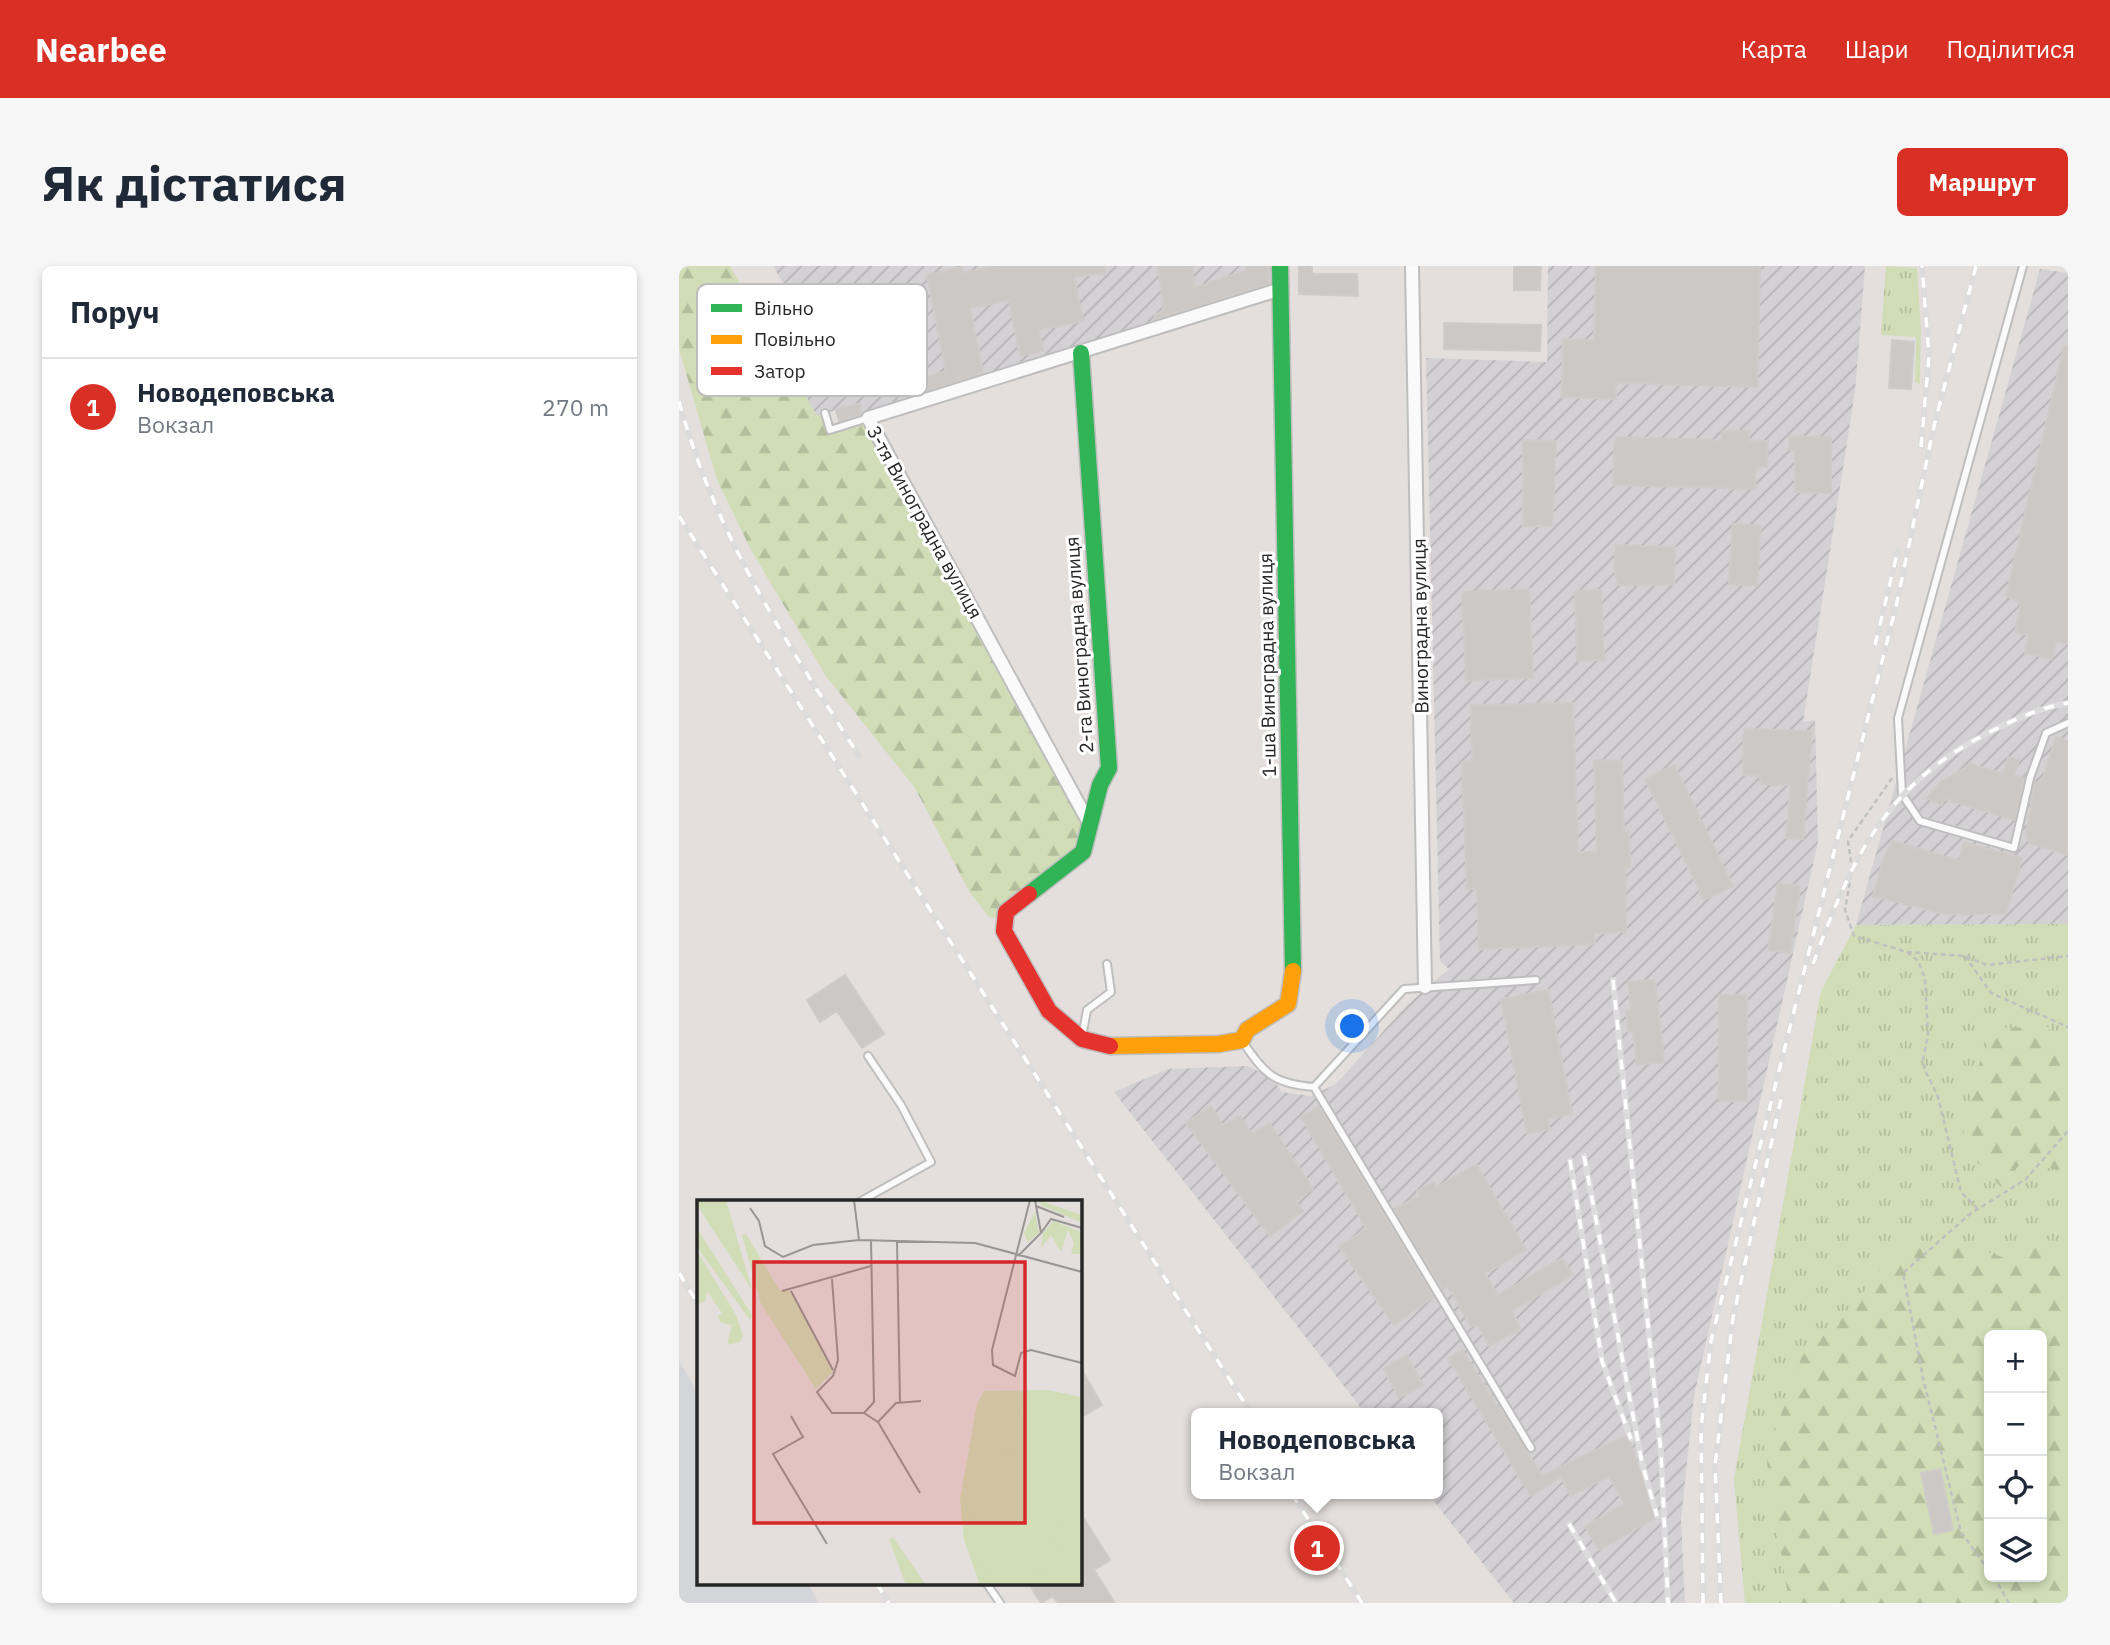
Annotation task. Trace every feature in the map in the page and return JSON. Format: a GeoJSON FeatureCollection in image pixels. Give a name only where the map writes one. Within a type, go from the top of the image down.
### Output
{"type":"FeatureCollection","features":[{"type":"Feature","properties":{"kind":"street","name":"1-ша Виноградна вулиця"},"geometry":{"type":"LineString","coordinates":[[1242,1040],[1247,1030],[1288,1004],[1293,981],[1280,266]]}},
{"type":"Feature","properties":{"kind":"street","name":"Виноградна вулиця"},"geometry":{"type":"LineString","coordinates":[[1412,266],[1425,987]]}},
{"type":"Feature","properties":{"kind":"street","name":"3-тя Виноградна вулиця"},"geometry":{"type":"LineString","coordinates":[[1089,822],[868,418],[1281,289]]}},
{"type":"Feature","properties":{"kind":"street","name":"2-га Виноградна вулиця"},"geometry":{"type":"LineString","coordinates":[[1081,353],[1109,768],[1100,785],[1089,838],[1083,852],[1006,912],[1004,931],[1049,1011],[1082,1039],[1113,1047],[1219,1044],[1242,1040]]}},
{"type":"Feature","properties":{"kind":"lane"},"geometry":{"type":"LineString","coordinates":[[2023,266],[1898,718],[1902,794],[1920,821],[2014,848],[2030,778],[2046,733],[2068,723]]}},
{"type":"Feature","properties":{"kind":"lane"},"geometry":{"type":"LineString","coordinates":[[825,413],[830,429],[868,418]]}},
{"type":"Feature","properties":{"kind":"lane"},"geometry":{"type":"LineString","coordinates":[[1082,1039],[1087,1010],[1111,992],[1107,964]]}},
{"type":"Feature","properties":{"kind":"lane"},"geometry":{"type":"LineString","coordinates":[[1314,1087],[1405,989],[1536,980]]}},
{"type":"Feature","properties":{"kind":"lane"},"geometry":{"type":"LineString","coordinates":[[1242,1040],[1259,1065],[1287,1085],[1314,1087]]}},
{"type":"Feature","properties":{"kind":"lane"},"geometry":{"type":"LineString","coordinates":[[863,1200],[931,1162],[901,1105],[869,1056]]}},
{"type":"Feature","properties":{"kind":"lane"},"geometry":{"type":"LineString","coordinates":[[1314,1087],[1531,1448]]}},
{"type":"Feature","properties":{"kind":"lane"},"geometry":{"type":"LineString","coordinates":[[988,1586],[1000,1603]]}},
{"type":"Feature","properties":{"kind":"path"},"geometry":{"type":"LineString","coordinates":[[1900,765],[1848,841],[1851,869],[1845,910],[1854,936],[1907,952],[1965,956],[1987,965],[2068,956]]}},
{"type":"Feature","properties":{"kind":"path"},"geometry":{"type":"LineString","coordinates":[[1907,952],[1917,961],[1925,978],[1928,1035],[1923,1060],[1925,1070],[1938,1097],[1961,1192],[1969,1203],[1979,1209]]}},
{"type":"Feature","properties":{"kind":"path"},"geometry":{"type":"LineString","coordinates":[[1965,956],[1990,993],[2068,1027]]}},
{"type":"Feature","properties":{"kind":"path"},"geometry":{"type":"LineString","coordinates":[[1984,1564],[1961,1532],[1923,1378],[1903,1273],[1979,1209],[2026,1179],[2068,1131]]}},
{"type":"Feature","properties":{"kind":"path"},"geometry":{"type":"LineString","coordinates":[[1997,1582],[2009,1603]]}},
{"type":"Feature","properties":{"kind":"shaded area"},"geometry":{"type":"Polygon","coordinates":[[[773,266],[1272,266],[1269,288],[840,424],[836,410],[817,416],[806,396],[927,396],[927,284],[783,284],[773,266]]]}},
{"type":"Feature","properties":{"kind":"shaded area"},"geometry":{"type":"Polygon","coordinates":[[[1548,266],[1865,266],[1855,392],[1803,722],[1815,720],[1818,842],[1694,1396],[1681,1520],[1685,1603],[1514,1603],[1432,1499],[1443,1499],[1443,1408],[1361,1408],[1114,1092],[1168,1069],[1248,1066],[1273,1079],[1282,1092],[1311,1096],[1336,1084],[1407,1005],[1449,969],[1440,961],[1426,358],[1547,362],[1548,266]]]}},
{"type":"Feature","properties":{"kind":"shaded area"},"geometry":{"type":"Polygon","coordinates":[[[2040,269],[2068,273],[2068,924],[1856,925],[2040,269]]]}},
{"type":"Feature","properties":{"kind":"shaded area"},"geometry":{"type":"Polygon","coordinates":[[[679,1360],[697,1392],[697,1586],[809,1586],[819,1603],[679,1603],[679,1360]]]}},
{"type":"Feature","properties":{"kind":"green space"},"geometry":{"type":"Polygon","coordinates":[[[679,266],[730,266],[740,284],[697,284],[697,396],[805,396],[817,416],[825,413],[831,429],[868,418],[1089,823],[1084,854],[999,918],[989,917],[970,893],[915,788],[826,676],[751,550],[717,480],[679,349],[679,266]]]}},
{"type":"Feature","properties":{"kind":"green space"},"geometry":{"type":"Polygon","coordinates":[[[1886,266],[1917,268],[1921,329],[1920,384],[1915,382],[1916,337],[1881,335],[1886,266]]]}},
{"type":"Feature","properties":{"kind":"green space"},"geometry":{"type":"Polygon","coordinates":[[[2068,924],[2068,1603],[1745,1603],[1734,1479],[1821,991],[1856,925],[2068,924]]]}},
{"type":"Feature","properties":{"kind":"green space"},"geometry":{"type":"Polygon","coordinates":[[[2049,1027],[2068,1077],[2068,1168],[2062,1170],[2020,1164],[2001,1187],[1961,1145],[1979,1064],[1995,1028],[2049,1027]]]}},
{"type":"Feature","properties":{"kind":"green space"},"geometry":{"type":"Polygon","coordinates":[[[2036,1231],[2068,1253],[2068,1603],[1789,1603],[1766,1456],[1802,1356],[1853,1307],[1877,1273],[1910,1244],[1959,1242],[2005,1258],[2036,1231]]]}},
{"type":"Feature","properties":{"kind":"building"},"geometry":{"type":"Polygon","coordinates":[[[995,266],[1105,266],[1105,273],[1074,277],[1083,321],[1039,330],[1043,351],[1020,356],[1009,300],[970,308],[983,373],[927,391],[927,377],[946,371],[927,275],[962,267],[963,273],[995,266]]]}},
{"type":"Feature","properties":{"kind":"building"},"geometry":{"type":"Polygon","coordinates":[[[1158,266],[1192,266],[1194,288],[1247,270],[1247,266],[1269,266],[1269,284],[1155,319],[1155,314],[1164,311],[1158,266]]]}},
{"type":"Feature","properties":{"kind":"building"},"geometry":{"type":"Polygon","coordinates":[[[1299,266],[1312,266],[1312,274],[1357,274],[1358,296],[1299,294],[1299,266]]]}},
{"type":"Feature","properties":{"kind":"building"},"geometry":{"type":"Polygon","coordinates":[[[1514,266],[1541,266],[1540,290],[1514,290],[1514,266]]]}},
{"type":"Feature","properties":{"kind":"building"},"geometry":{"type":"Polygon","coordinates":[[[1596,266],[1760,266],[1757,387],[1616,383],[1616,399],[1562,397],[1563,339],[1594,340],[1596,266]]]}},
{"type":"Feature","properties":{"kind":"building"},"geometry":{"type":"Polygon","coordinates":[[[1444,323],[1541,325],[1540,351],[1444,349],[1444,323]]]}},
{"type":"Feature","properties":{"kind":"building"},"geometry":{"type":"Polygon","coordinates":[[[1892,340],[1914,342],[1911,389],[1889,388],[1892,340]]]}},
{"type":"Feature","properties":{"kind":"building"},"geometry":{"type":"Polygon","coordinates":[[[2064,346],[2068,347],[2068,644],[2056,641],[2052,659],[2025,653],[2029,635],[2015,632],[2021,603],[2006,596],[2064,346]]]}},
{"type":"Feature","properties":{"kind":"building"},"geometry":{"type":"Polygon","coordinates":[[[860,403],[860,414],[839,421],[836,410],[860,403]]]}},
{"type":"Feature","properties":{"kind":"building"},"geometry":{"type":"Polygon","coordinates":[[[1722,431],[1749,431],[1749,441],[1768,441],[1767,467],[1756,467],[1755,489],[1613,485],[1615,437],[1721,440],[1722,431]]]}},
{"type":"Feature","properties":{"kind":"building"},"geometry":{"type":"Polygon","coordinates":[[[1789,436],[1831,437],[1831,493],[1795,492],[1795,450],[1789,450],[1789,436]]]}},
{"type":"Feature","properties":{"kind":"building"},"geometry":{"type":"Polygon","coordinates":[[[1523,440],[1556,441],[1552,526],[1523,526],[1523,440]]]}},
{"type":"Feature","properties":{"kind":"building"},"geometry":{"type":"Polygon","coordinates":[[[1733,524],[1761,526],[1757,586],[1729,584],[1733,524]]]}},
{"type":"Feature","properties":{"kind":"building"},"geometry":{"type":"Polygon","coordinates":[[[1616,545],[1675,547],[1674,585],[1618,585],[1614,569],[1616,545]]]}},
{"type":"Feature","properties":{"kind":"building"},"geometry":{"type":"Polygon","coordinates":[[[1529,589],[1533,678],[1466,681],[1462,592],[1529,589]]]}},
{"type":"Feature","properties":{"kind":"building"},"geometry":{"type":"Polygon","coordinates":[[[1601,590],[1604,660],[1577,661],[1575,591],[1601,590]]]}},
{"type":"Feature","properties":{"kind":"building"},"geometry":{"type":"Polygon","coordinates":[[[1573,703],[1578,852],[1597,852],[1594,760],[1622,760],[1624,832],[1629,831],[1630,867],[1625,867],[1626,932],[1594,933],[1595,944],[1479,949],[1477,889],[1467,889],[1462,762],[1472,761],[1471,705],[1573,703]]]}},
{"type":"Feature","properties":{"kind":"building"},"geometry":{"type":"Polygon","coordinates":[[[1744,729],[1812,731],[1803,839],[1786,838],[1791,785],[1760,784],[1760,776],[1743,775],[1744,729]]]}},
{"type":"Feature","properties":{"kind":"building"},"geometry":{"type":"Polygon","coordinates":[[[2056,737],[2068,741],[2068,855],[2031,844],[2026,836],[2035,782],[2041,784],[2056,737]]]}},
{"type":"Feature","properties":{"kind":"building"},"geometry":{"type":"Polygon","coordinates":[[[2008,757],[2019,760],[2014,775],[2024,778],[2015,820],[1944,799],[1942,805],[1926,798],[1941,782],[1971,764],[2003,774],[2008,757]]]}},
{"type":"Feature","properties":{"kind":"building"},"geometry":{"type":"Polygon","coordinates":[[[1674,765],[1733,886],[1704,900],[1645,779],[1674,765]]]}},
{"type":"Feature","properties":{"kind":"building"},"geometry":{"type":"Polygon","coordinates":[[[1893,841],[1959,861],[1964,842],[2022,858],[2006,914],[1944,914],[1873,896],[1885,854],[1893,841]]]}},
{"type":"Feature","properties":{"kind":"building"},"geometry":{"type":"Polygon","coordinates":[[[1778,883],[1800,886],[1790,953],[1768,950],[1778,883]]]}},
{"type":"Feature","properties":{"kind":"building"},"geometry":{"type":"Polygon","coordinates":[[[845,975],[884,1034],[862,1048],[837,1011],[820,1022],[807,1000],[845,975]]]}},
{"type":"Feature","properties":{"kind":"building"},"geometry":{"type":"Polygon","coordinates":[[[1655,980],[1664,1062],[1637,1065],[1633,1032],[1628,1032],[1626,1011],[1631,1010],[1628,982],[1655,980]]]}},
{"type":"Feature","properties":{"kind":"building"},"geometry":{"type":"Polygon","coordinates":[[[1548,990],[1572,1114],[1548,1119],[1550,1129],[1527,1133],[1501,999],[1548,990]]]}},
{"type":"Feature","properties":{"kind":"building"},"geometry":{"type":"Polygon","coordinates":[[[1719,995],[1747,995],[1747,1101],[1719,1101],[1719,995]]]}},
{"type":"Feature","properties":{"kind":"building"},"geometry":{"type":"Polygon","coordinates":[[[1211,1106],[1223,1126],[1240,1116],[1252,1134],[1269,1123],[1313,1189],[1295,1201],[1303,1211],[1270,1236],[1186,1123],[1211,1106]]]}},
{"type":"Feature","properties":{"kind":"building"},"geometry":{"type":"Polygon","coordinates":[[[1319,1106],[1433,1297],[1394,1325],[1339,1246],[1367,1229],[1301,1117],[1319,1106]]]}},
{"type":"Feature","properties":{"kind":"building"},"geometry":{"type":"Polygon","coordinates":[[[1476,1164],[1526,1250],[1485,1274],[1498,1295],[1562,1258],[1573,1275],[1512,1311],[1521,1329],[1489,1346],[1477,1324],[1471,1327],[1448,1286],[1443,1290],[1394,1209],[1419,1196],[1417,1191],[1434,1182],[1437,1187],[1476,1164]]]}},
{"type":"Feature","properties":{"kind":"building"},"geometry":{"type":"Polygon","coordinates":[[[1462,1350],[1542,1476],[1627,1435],[1657,1517],[1599,1550],[1585,1526],[1624,1504],[1609,1476],[1571,1496],[1561,1477],[1531,1496],[1448,1358],[1462,1350]]]}},
{"type":"Feature","properties":{"kind":"building"},"geometry":{"type":"Polygon","coordinates":[[[1407,1355],[1423,1385],[1399,1398],[1383,1369],[1407,1355]]]}},
{"type":"Feature","properties":{"kind":"building"},"geometry":{"type":"Polygon","coordinates":[[[1081,1369],[1102,1405],[1081,1417],[1081,1369]]]}},
{"type":"Feature","properties":{"kind":"building"},"geometry":{"type":"Polygon","coordinates":[[[1940,1469],[1953,1530],[1934,1534],[1921,1473],[1940,1469]]]}},
{"type":"Feature","properties":{"kind":"building"},"geometry":{"type":"Polygon","coordinates":[[[1081,1514],[1110,1560],[1094,1570],[1115,1603],[1058,1603],[1053,1596],[1041,1603],[1030,1586],[1081,1586],[1081,1514]]]}},
{"type":"Feature","properties":{"kind":"railway"},"geometry":{"type":"LineString","coordinates":[[1921,447],[1929,356],[1922,266]]}},
{"type":"Feature","properties":{"kind":"railway"},"geometry":{"type":"LineString","coordinates":[[1703,1603],[1701,1428],[1711,1341],[1897,602],[1934,426],[1976,266]]}},
{"type":"Feature","properties":{"kind":"railway"},"geometry":{"type":"LineString","coordinates":[[679,401],[712,497],[755,586],[859,756]]}},
{"type":"Feature","properties":{"kind":"railway"},"geometry":{"type":"LineString","coordinates":[[679,516],[1248,1408]]}},
{"type":"Feature","properties":{"kind":"railway"},"geometry":{"type":"LineString","coordinates":[[1875,645],[1898,550]]}},
{"type":"Feature","properties":{"kind":"railway"},"geometry":{"type":"LineString","coordinates":[[1813,964],[1858,858],[1897,801],[1952,754],[1988,733],[2027,715],[2068,703]]}},
{"type":"Feature","properties":{"kind":"railway"},"geometry":{"type":"LineString","coordinates":[[1613,980],[1661,1453],[1668,1603]]}},
{"type":"Feature","properties":{"kind":"railway"},"geometry":{"type":"LineString","coordinates":[[1721,1603],[1715,1465],[1733,1318],[1781,1099]]}},
{"type":"Feature","properties":{"kind":"railway"},"geometry":{"type":"LineString","coordinates":[[1584,1156],[1642,1463],[1657,1516]]}},
{"type":"Feature","properties":{"kind":"railway"},"geometry":{"type":"LineString","coordinates":[[1570,1160],[1602,1361],[1631,1439]]}},
{"type":"Feature","properties":{"kind":"railway"},"geometry":{"type":"LineString","coordinates":[[679,1273],[697,1302]]}},
{"type":"Feature","properties":{"kind":"railway"},"geometry":{"type":"LineString","coordinates":[[1295,1499],[1362,1603]]}},
{"type":"Feature","properties":{"kind":"railway"},"geometry":{"type":"LineString","coordinates":[[1569,1524],[1616,1603]]}},
{"type":"Feature","properties":{"kind":"railway"},"geometry":{"type":"LineString","coordinates":[[878,1586],[889,1603]]}},
{"type":"Feature","properties":{"kind":"traffic: fast"},"geometry":{"type":"LineString","coordinates":[[1280,266],[1293,971]]}},
{"type":"Feature","properties":{"kind":"traffic: fast"},"geometry":{"type":"LineString","coordinates":[[1029,894],[1083,852],[1100,785],[1109,768],[1081,353]]}},
{"type":"Feature","properties":{"kind":"traffic: slow"},"geometry":{"type":"LineString","coordinates":[[1110,1046],[1219,1044],[1242,1040],[1247,1030],[1288,1004],[1293,971]]}},
{"type":"Feature","properties":{"kind":"traffic: jam"},"geometry":{"type":"LineString","coordinates":[[1029,894],[1006,912],[1004,931],[1049,1011],[1082,1039],[1110,1046]]}},
{"type":"Feature","properties":{"kind":"place","name":"Новодеповська"},"geometry":{"type":"Point","coordinates":[1317,1548]}}]}
